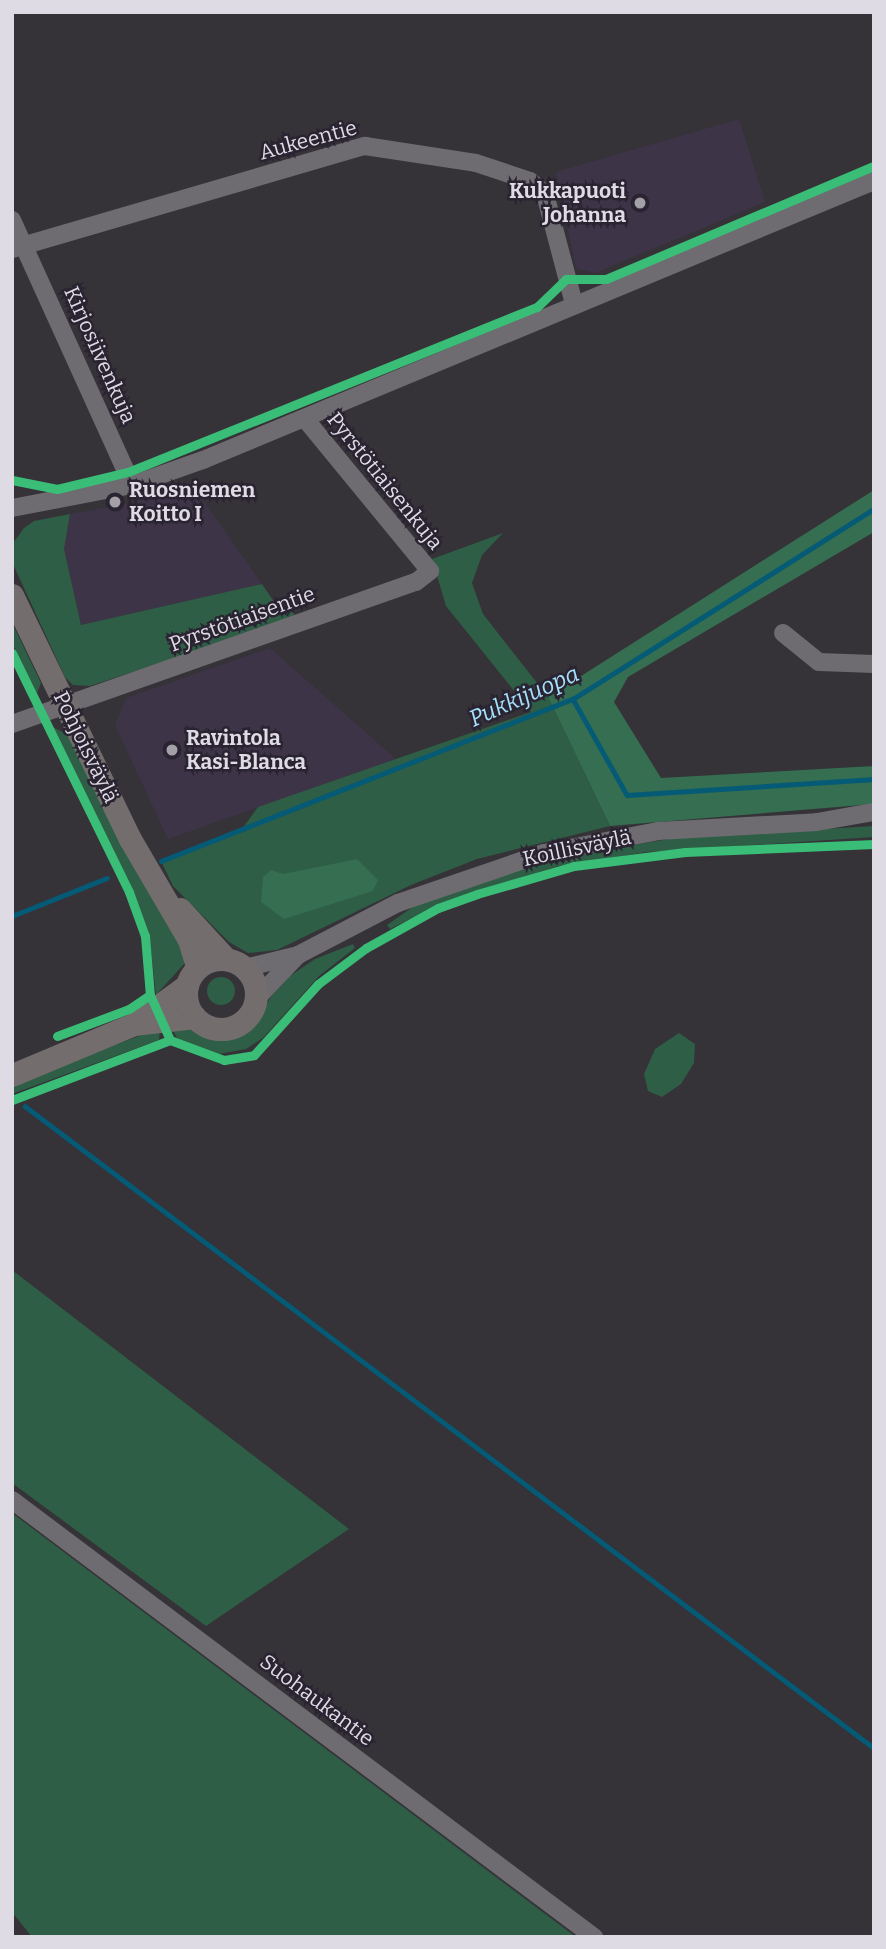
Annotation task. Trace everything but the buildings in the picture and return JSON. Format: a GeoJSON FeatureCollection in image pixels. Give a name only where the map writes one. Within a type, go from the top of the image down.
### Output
{"type":"FeatureCollection","features":[{"type":"Feature","properties":{"kind":"main road","name":"Pohjoisväylä"},"geometry":{"type":"LineString","coordinates":[[12,595],[130,839],[189,940],[192,976]]}},
{"type":"Feature","properties":{"kind":"main road","name":"Pohjoisväylä"},"geometry":{"type":"LineString","coordinates":[[165,895],[235,963]]}},
{"type":"Feature","properties":{"kind":"main road"},"geometry":{"type":"LineString","coordinates":[[134,1024],[192,976],[235,963],[256,988],[256,999],[247,1017],[231,1028],[211,1028],[195,1017],[186,996],[192,976]]}},
{"type":"Feature","properties":{"kind":"main road"},"geometry":{"type":"LineString","coordinates":[[12,1075],[134,1024],[195,1017]]}},
{"type":"Feature","properties":{"kind":"street","name":"Aukeentie"},"geometry":{"type":"LineString","coordinates":[[18,247],[365,146],[476,163],[530,181],[545,194],[573,304]]}},
{"type":"Feature","properties":{"kind":"street"},"geometry":{"type":"LineString","coordinates":[[12,508],[132,485],[306,419],[573,304],[874,181]]}},
{"type":"Feature","properties":{"kind":"street","name":"Kirjosiivenkuja"},"geometry":{"type":"LineString","coordinates":[[12,220],[18,247],[132,485]]}},
{"type":"Feature","properties":{"kind":"street","name":"Pyrstötiaisenkuja"},"geometry":{"type":"LineString","coordinates":[[306,419],[430,571]]}},
{"type":"Feature","properties":{"kind":"street","name":"Pyrstötiaisentie"},"geometry":{"type":"LineString","coordinates":[[12,724],[416,582],[430,571]]}},
{"type":"Feature","properties":{"kind":"street"},"geometry":{"type":"LineString","coordinates":[[783,633],[819,662],[874,664]]}},
{"type":"Feature","properties":{"kind":"street","name":"Koillisväylä"},"geometry":{"type":"LineString","coordinates":[[256,999],[298,955],[398,903],[544,853],[658,831],[817,821],[874,812]]}},
{"type":"Feature","properties":{"kind":"street","name":"Koillisväylä"},"geometry":{"type":"LineString","coordinates":[[235,963],[298,955]]}},
{"type":"Feature","properties":{"kind":"street","name":"Suohaukantie"},"geometry":{"type":"LineString","coordinates":[[12,1500],[594,1937]]}},
{"type":"Feature","properties":{"kind":"shaded area"},"geometry":{"type":"Polygon","coordinates":[[[739,119],[765,202],[595,273],[576,268],[556,172],[739,119]]]}},
{"type":"Feature","properties":{"kind":"shaded area"},"geometry":{"type":"Polygon","coordinates":[[[191,483],[262,584],[81,625],[64,549],[70,514],[136,502],[191,483]]]}},
{"type":"Feature","properties":{"kind":"shaded area"},"geometry":{"type":"Polygon","coordinates":[[[270,648],[396,759],[168,839],[115,725],[126,698],[270,648]]]}},
{"type":"Feature","properties":{"kind":"green space"},"geometry":{"type":"Polygon","coordinates":[[[874,490],[874,532],[628,677],[614,702],[661,778],[874,766],[874,804],[610,826],[548,697],[874,490]]]}},
{"type":"Feature","properties":{"kind":"green space"},"geometry":{"type":"Polygon","coordinates":[[[70,514],[64,549],[81,625],[262,584],[283,615],[294,611],[295,618],[90,686],[73,685],[65,677],[12,562],[13,543],[24,528],[34,521],[70,514]]]}},
{"type":"Feature","properties":{"kind":"green space"},"geometry":{"type":"Polygon","coordinates":[[[503,533],[482,555],[472,583],[483,614],[548,697],[610,826],[477,859],[411,885],[277,950],[248,953],[229,942],[173,886],[161,861],[242,829],[258,807],[531,712],[446,606],[432,559],[503,533]]]}},
{"type":"Feature","properties":{"kind":"green space"},"geometry":{"type":"Polygon","coordinates":[[[12,623],[41,683],[37,693],[12,643],[12,623]]]}},
{"type":"Feature","properties":{"kind":"green space"},"geometry":{"type":"Polygon","coordinates":[[[53,727],[68,735],[186,950],[184,964],[156,995],[149,933],[133,890],[53,727]]]}},
{"type":"Feature","properties":{"kind":"green space"},"geometry":{"type":"Polygon","coordinates":[[[874,826],[874,837],[647,852],[558,866],[444,902],[390,929],[387,925],[414,906],[549,859],[675,838],[874,826]]]}},
{"type":"Feature","properties":{"kind":"green space"},"geometry":{"type":"Polygon","coordinates":[[[357,859],[378,880],[373,891],[284,919],[261,902],[263,877],[271,870],[283,874],[357,859]]]}},
{"type":"Feature","properties":{"kind":"green space"},"geometry":{"type":"Polygon","coordinates":[[[353,944],[355,948],[319,976],[263,1038],[246,1049],[219,1054],[177,1038],[170,1025],[186,1025],[216,1039],[232,1038],[260,1019],[270,998],[290,976],[315,959],[353,944]]]}},
{"type":"Feature","properties":{"kind":"green space"},"geometry":{"type":"Polygon","coordinates":[[[221,977],[231,981],[235,991],[231,1001],[221,1005],[211,1001],[207,991],[211,981],[221,977]]]}},
{"type":"Feature","properties":{"kind":"green space"},"geometry":{"type":"Polygon","coordinates":[[[160,1028],[159,1040],[12,1094],[12,1084],[160,1028]]]}},
{"type":"Feature","properties":{"kind":"green space"},"geometry":{"type":"Polygon","coordinates":[[[679,1033],[695,1044],[694,1063],[681,1084],[662,1097],[648,1091],[644,1074],[655,1049],[679,1033]]]}},
{"type":"Feature","properties":{"kind":"green space"},"geometry":{"type":"Polygon","coordinates":[[[12,1270],[349,1529],[206,1626],[12,1483],[12,1270]]]}},
{"type":"Feature","properties":{"kind":"green space"},"geometry":{"type":"Polygon","coordinates":[[[12,1513],[576,1937],[32,1937],[12,1912],[12,1513]]]}},
{"type":"Feature","properties":{"kind":"waterway","name":"Pukkijuopa"},"geometry":{"type":"LineString","coordinates":[[161,861],[573,699],[874,509]]}},
{"type":"Feature","properties":{"kind":"waterway"},"geometry":{"type":"LineString","coordinates":[[573,699],[627,795],[874,779]]}},
{"type":"Feature","properties":{"kind":"waterway","name":"Pukkijuopa"},"geometry":{"type":"LineString","coordinates":[[12,916],[107,878]]}},
{"type":"Feature","properties":{"kind":"waterway"},"geometry":{"type":"LineString","coordinates":[[25,1106],[874,1748]]}},
{"type":"Feature","properties":{"kind":"cycle path"},"geometry":{"type":"LineString","coordinates":[[12,480],[57,489],[128,472],[537,307],[566,279],[606,279],[874,166]]}},
{"type":"Feature","properties":{"kind":"cycle path"},"geometry":{"type":"LineString","coordinates":[[12,653],[129,892],[145,936],[150,995],[170,1040]]}},
{"type":"Feature","properties":{"kind":"cycle path"},"geometry":{"type":"LineString","coordinates":[[12,1100],[170,1040],[224,1060],[254,1055],[318,984],[366,948],[438,908],[477,894],[574,866],[685,852],[874,844]]}},
{"type":"Feature","properties":{"kind":"cycle path"},"geometry":{"type":"LineString","coordinates":[[57,1036],[129,1009],[150,995]]}},
{"type":"Feature","properties":{"kind":"place","name":"Kukkapuoti Johanna"},"geometry":{"type":"Point","coordinates":[640,203]}},
{"type":"Feature","properties":{"kind":"place","name":"Ruosniemen Koitto I"},"geometry":{"type":"Point","coordinates":[115,502]}},
{"type":"Feature","properties":{"kind":"place","name":"Ravintola Kasi-Blanca"},"geometry":{"type":"Point","coordinates":[172,750]}}]}
